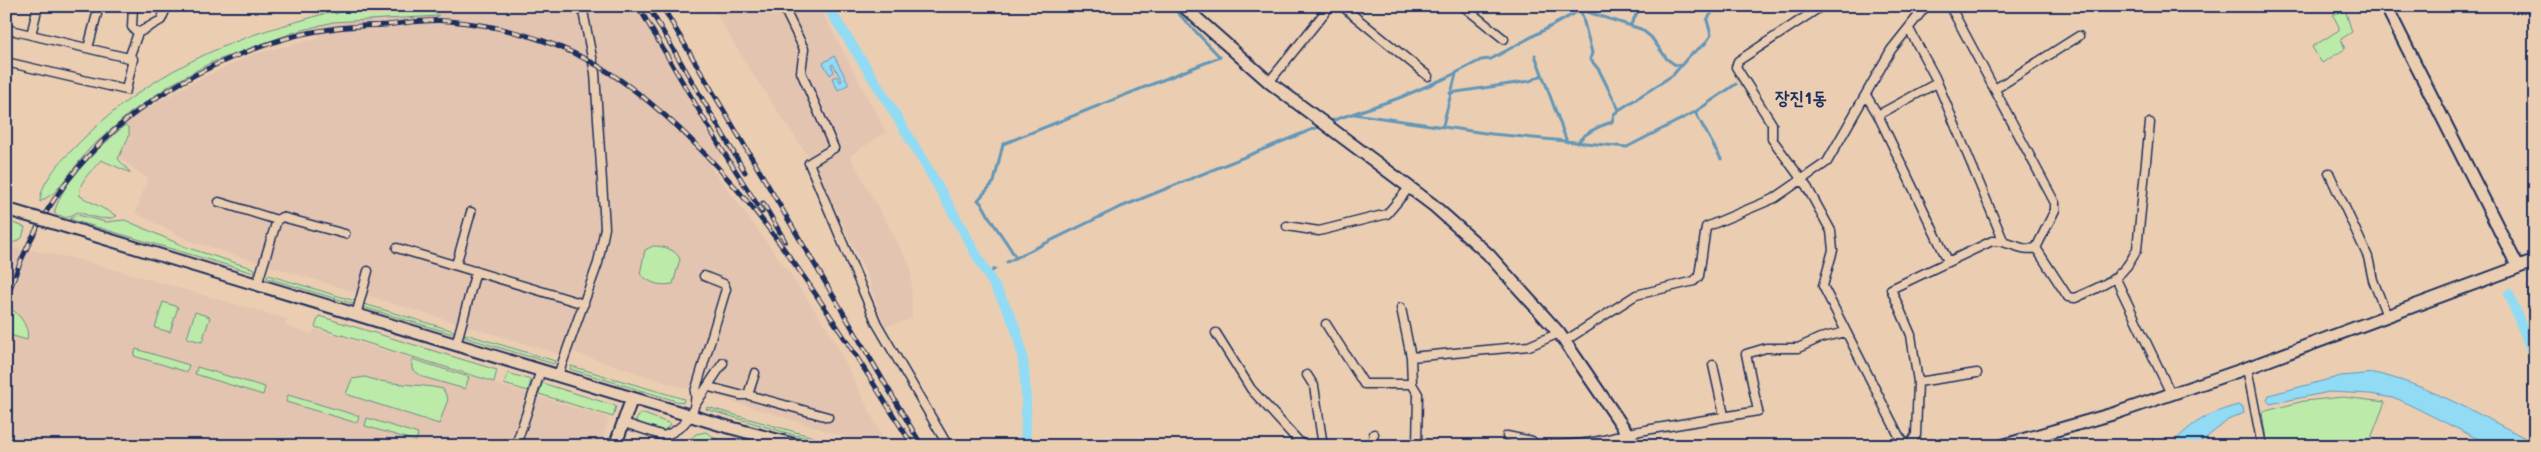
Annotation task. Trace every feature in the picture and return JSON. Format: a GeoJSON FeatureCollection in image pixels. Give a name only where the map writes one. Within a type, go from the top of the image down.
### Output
{"type":"FeatureCollection","features":[{"type":"Feature","properties":{"kind":"main road"},"geometry":{"type":"LineString","coordinates":[[1183,6],[1269,82],[1453,221],[1481,247],[1562,337],[1636,446]]}},
{"type":"Feature","properties":{"kind":"main road"},"geometry":{"type":"LineString","coordinates":[[2386,6],[2518,267]]}},
{"type":"Feature","properties":{"kind":"main road"},"geometry":{"type":"LineString","coordinates":[[6,209],[632,398],[800,446]]}},
{"type":"Feature","properties":{"kind":"main road"},"geometry":{"type":"LineString","coordinates":[[2001,446],[2116,413],[2247,368],[2535,261]]}},
{"type":"Feature","properties":{"kind":"main road"},"geometry":{"type":"LineString","coordinates":[[615,446],[632,398]]}},
{"type":"Feature","properties":{"kind":"street"},"geometry":{"type":"LineString","coordinates":[[31,35],[38,6]]}},
{"type":"Feature","properties":{"kind":"street"},"geometry":{"type":"LineString","coordinates":[[88,48],[99,6]]}},
{"type":"Feature","properties":{"kind":"street"},"geometry":{"type":"LineString","coordinates":[[133,6],[132,26],[138,33]]}},
{"type":"Feature","properties":{"kind":"street"},"geometry":{"type":"LineString","coordinates":[[129,58],[138,33],[161,20],[167,6]]}},
{"type":"Feature","properties":{"kind":"street"},"geometry":{"type":"LineString","coordinates":[[558,375],[601,254],[604,228],[595,73],[582,6]]}},
{"type":"Feature","properties":{"kind":"street"},"geometry":{"type":"LineString","coordinates":[[783,6],[804,49],[801,72],[834,148],[809,163],[877,324],[948,446]]}},
{"type":"Feature","properties":{"kind":"street"},"geometry":{"type":"LineString","coordinates":[[1269,82],[1330,6]]}},
{"type":"Feature","properties":{"kind":"street"},"geometry":{"type":"LineString","coordinates":[[1342,6],[1428,76]]}},
{"type":"Feature","properties":{"kind":"street"},"geometry":{"type":"LineString","coordinates":[[1463,6],[1504,39]]}},
{"type":"Feature","properties":{"kind":"street"},"geometry":{"type":"LineString","coordinates":[[1822,6],[1738,61],[1736,66],[1772,124],[1772,139],[1802,181],[1831,231],[1833,250],[1823,286],[1899,436],[1908,446],[1916,435],[1918,382],[1912,335],[1891,289],[1992,241],[2003,240],[2027,251],[2036,248],[2055,210],[2055,203],[1950,6]]}},
{"type":"Feature","properties":{"kind":"street"},"geometry":{"type":"LineString","coordinates":[[1411,357],[1529,346],[1562,337],[1636,295],[1694,281],[1699,276],[1706,227],[1775,198],[1827,162],[1891,50],[1926,6]]}},
{"type":"Feature","properties":{"kind":"street"},"geometry":{"type":"LineString","coordinates":[[6,29],[133,59],[126,90],[6,62]]}},
{"type":"Feature","properties":{"kind":"street"},"geometry":{"type":"LineString","coordinates":[[1909,29],[1937,83],[2003,240]]}},
{"type":"Feature","properties":{"kind":"street"},"geometry":{"type":"LineString","coordinates":[[1995,89],[2079,36]]}},
{"type":"Feature","properties":{"kind":"street"},"geometry":{"type":"LineString","coordinates":[[1878,115],[1937,83]]}},
{"type":"Feature","properties":{"kind":"street"},"geometry":{"type":"LineString","coordinates":[[1866,95],[1878,115],[1948,261]]}},
{"type":"Feature","properties":{"kind":"street"},"geometry":{"type":"LineString","coordinates":[[2036,248],[2068,297],[2075,298],[2116,279],[2130,265],[2137,250],[2150,123]]}},
{"type":"Feature","properties":{"kind":"street"},"geometry":{"type":"LineString","coordinates":[[2329,173],[2368,257],[2373,280],[2387,316]]}},
{"type":"Feature","properties":{"kind":"street"},"geometry":{"type":"LineString","coordinates":[[1287,226],[1318,230],[1387,214],[1409,188]]}},
{"type":"Feature","properties":{"kind":"street"},"geometry":{"type":"LineString","coordinates":[[219,202],[277,220]]}},
{"type":"Feature","properties":{"kind":"street"},"geometry":{"type":"LineString","coordinates":[[456,265],[471,212]]}},
{"type":"Feature","properties":{"kind":"street"},"geometry":{"type":"LineString","coordinates":[[257,285],[277,220],[282,217],[344,234]]}},
{"type":"Feature","properties":{"kind":"street"},"geometry":{"type":"LineString","coordinates":[[397,248],[584,304]]}},
{"type":"Feature","properties":{"kind":"street"},"geometry":{"type":"LineString","coordinates":[[456,345],[476,271]]}},
{"type":"Feature","properties":{"kind":"street"},"geometry":{"type":"LineString","coordinates":[[356,315],[368,272]]}},
{"type":"Feature","properties":{"kind":"street"},"geometry":{"type":"LineString","coordinates":[[697,402],[695,392],[726,289],[724,284],[704,276]]}},
{"type":"Feature","properties":{"kind":"street"},"geometry":{"type":"LineString","coordinates":[[2116,279],[2171,394]]}},
{"type":"Feature","properties":{"kind":"street"},"geometry":{"type":"LineString","coordinates":[[1401,308],[1411,357],[1412,384],[1418,394],[1417,446]]}},
{"type":"Feature","properties":{"kind":"street"},"geometry":{"type":"LineString","coordinates":[[1326,324],[1364,384],[1412,384]]}},
{"type":"Feature","properties":{"kind":"street"},"geometry":{"type":"LineString","coordinates":[[1507,436],[1532,441],[1535,444],[1561,446],[1611,440],[1628,433],[1758,411],[1746,354],[1766,348],[1798,348],[1820,338],[1846,332]]}},
{"type":"Feature","properties":{"kind":"street"},"geometry":{"type":"LineString","coordinates":[[1216,333],[1251,390],[1302,446]]}},
{"type":"Feature","properties":{"kind":"street"},"geometry":{"type":"LineString","coordinates":[[624,423],[664,436],[678,431],[691,415],[697,402],[709,387],[723,363]]}},
{"type":"Feature","properties":{"kind":"street"},"geometry":{"type":"LineString","coordinates":[[1714,365],[1724,416]]}},
{"type":"Feature","properties":{"kind":"street"},"geometry":{"type":"LineString","coordinates":[[2247,368],[2261,442],[2256,446]]}},
{"type":"Feature","properties":{"kind":"street"},"geometry":{"type":"LineString","coordinates":[[512,446],[516,445],[541,370]]}},
{"type":"Feature","properties":{"kind":"street"},"geometry":{"type":"LineString","coordinates":[[748,395],[755,373]]}},
{"type":"Feature","properties":{"kind":"street"},"geometry":{"type":"LineString","coordinates":[[1918,382],[1977,373]]}},
{"type":"Feature","properties":{"kind":"street"},"geometry":{"type":"LineString","coordinates":[[1307,375],[1314,386],[1323,446]]}},
{"type":"Feature","properties":{"kind":"street"},"geometry":{"type":"LineString","coordinates":[[709,387],[828,416]]}},
{"type":"Feature","properties":{"kind":"street"},"geometry":{"type":"LineString","coordinates":[[1372,446],[1374,434]]}},
{"type":"Feature","properties":{"kind":"shaded area"},"geometry":{"type":"Polygon","coordinates":[[[315,6],[634,6],[722,156],[710,166],[789,272],[831,334],[887,446],[840,435],[664,382],[561,348],[558,354],[192,242],[135,213],[148,179],[120,158],[131,136],[127,124],[130,118],[193,82],[254,54],[319,38],[312,11],[315,6]]]}},
{"type":"Feature","properties":{"kind":"shaded area"},"geometry":{"type":"Polygon","coordinates":[[[711,6],[819,6],[886,132],[850,156],[911,267],[912,319],[884,327],[869,280],[818,171],[752,73],[711,6]]]}},
{"type":"Feature","properties":{"kind":"shaded area"},"geometry":{"type":"Polygon","coordinates":[[[6,248],[34,250],[89,262],[287,319],[285,326],[312,334],[314,329],[609,418],[600,446],[6,446],[6,248]]]}},
{"type":"Feature","properties":{"kind":"green space"},"geometry":{"type":"Polygon","coordinates":[[[350,6],[358,6],[377,14],[394,6],[414,11],[424,6],[439,16],[333,22],[295,32],[210,63],[170,85],[130,113],[90,148],[55,192],[40,202],[46,181],[66,156],[110,115],[151,84],[195,59],[245,38],[332,11],[336,14],[350,6]]]}},
{"type":"Feature","properties":{"kind":"green space"},"geometry":{"type":"Polygon","coordinates":[[[2345,9],[2352,32],[2341,39],[2345,49],[2322,63],[2312,47],[2339,30],[2333,15],[2345,9]]]}},
{"type":"Feature","properties":{"kind":"green space"},"geometry":{"type":"Polygon","coordinates":[[[125,125],[129,128],[129,136],[118,159],[131,173],[101,160],[86,176],[80,191],[80,196],[117,216],[102,218],[78,212],[66,218],[54,213],[66,187],[74,176],[125,125]]]}},
{"type":"Feature","properties":{"kind":"green space"},"geometry":{"type":"Polygon","coordinates":[[[78,215],[106,222],[125,220],[188,248],[255,269],[254,273],[69,219],[78,215]]]}},
{"type":"Feature","properties":{"kind":"green space"},"geometry":{"type":"Polygon","coordinates":[[[6,221],[25,227],[22,238],[8,246],[6,246],[6,221]]]}},
{"type":"Feature","properties":{"kind":"green space"},"geometry":{"type":"Polygon","coordinates":[[[653,246],[669,249],[680,259],[673,284],[655,284],[640,274],[645,250],[653,246]]]}},
{"type":"Feature","properties":{"kind":"green space"},"geometry":{"type":"Polygon","coordinates":[[[268,275],[355,301],[354,304],[267,278],[268,275]]]}},
{"type":"Feature","properties":{"kind":"green space"},"geometry":{"type":"Polygon","coordinates":[[[163,302],[178,307],[170,332],[155,328],[163,302]]]}},
{"type":"Feature","properties":{"kind":"green space"},"geometry":{"type":"Polygon","coordinates":[[[364,304],[454,331],[453,334],[363,307],[364,304]]]}},
{"type":"Feature","properties":{"kind":"green space"},"geometry":{"type":"Polygon","coordinates":[[[10,308],[26,326],[27,340],[6,334],[6,318],[10,308]]]}},
{"type":"Feature","properties":{"kind":"green space"},"geometry":{"type":"Polygon","coordinates":[[[195,312],[210,317],[202,342],[187,338],[195,312]]]}},
{"type":"Feature","properties":{"kind":"green space"},"geometry":{"type":"Polygon","coordinates":[[[319,316],[497,370],[494,382],[315,327],[319,316]]]}},
{"type":"Feature","properties":{"kind":"green space"},"geometry":{"type":"Polygon","coordinates":[[[465,334],[555,361],[554,364],[464,337],[465,334]]]}},
{"type":"Feature","properties":{"kind":"green space"},"geometry":{"type":"Polygon","coordinates":[[[136,349],[189,365],[187,372],[134,356],[136,349]]]}},
{"type":"Feature","properties":{"kind":"green space"},"geometry":{"type":"Polygon","coordinates":[[[412,359],[469,377],[465,389],[423,377],[412,369],[412,359]]]}},
{"type":"Feature","properties":{"kind":"green space"},"geometry":{"type":"Polygon","coordinates":[[[571,366],[684,399],[683,403],[570,369],[571,366]]]}},
{"type":"Feature","properties":{"kind":"green space"},"geometry":{"type":"Polygon","coordinates":[[[197,367],[265,387],[263,395],[195,374],[197,367]]]}},
{"type":"Feature","properties":{"kind":"green space"},"geometry":{"type":"Polygon","coordinates":[[[508,373],[531,380],[528,391],[504,384],[508,373]]]}},
{"type":"Feature","properties":{"kind":"green space"},"geometry":{"type":"Polygon","coordinates":[[[365,377],[384,382],[443,389],[448,399],[439,424],[346,394],[352,379],[365,377]]]}},
{"type":"Feature","properties":{"kind":"green space"},"geometry":{"type":"Polygon","coordinates":[[[542,383],[616,406],[613,417],[539,394],[542,383]]]}},
{"type":"Feature","properties":{"kind":"green space"},"geometry":{"type":"Polygon","coordinates":[[[288,395],[359,416],[357,423],[286,402],[288,395]]]}},
{"type":"Feature","properties":{"kind":"green space"},"geometry":{"type":"Polygon","coordinates":[[[2343,397],[2385,402],[2368,446],[2267,446],[2262,412],[2304,401],[2343,397]]]}},
{"type":"Feature","properties":{"kind":"green space"},"geometry":{"type":"Polygon","coordinates":[[[707,407],[845,446],[794,435],[706,409],[707,407]]]}},
{"type":"Feature","properties":{"kind":"green space"},"geometry":{"type":"Polygon","coordinates":[[[640,414],[671,424],[663,431],[635,422],[640,414]]]}},
{"type":"Feature","properties":{"kind":"green space"},"geometry":{"type":"Polygon","coordinates":[[[367,418],[418,434],[416,441],[365,426],[367,418]]]}},
{"type":"Feature","properties":{"kind":"green space"},"geometry":{"type":"Polygon","coordinates":[[[706,432],[723,446],[683,446],[696,434],[706,432]]]}},
{"type":"Feature","properties":{"kind":"water"},"geometry":{"type":"Polygon","coordinates":[[[834,56],[849,84],[838,90],[832,78],[837,76],[840,82],[842,81],[833,64],[831,65],[834,72],[830,75],[823,63],[834,56]]]}},
{"type":"Feature","properties":{"kind":"water"},"geometry":{"type":"Polygon","coordinates":[[[2374,373],[2395,378],[2436,394],[2535,443],[2535,446],[2492,446],[2398,399],[2370,394],[2329,392],[2270,404],[2267,400],[2269,395],[2341,376],[2374,373]]]}},
{"type":"Feature","properties":{"kind":"water"},"geometry":{"type":"Polygon","coordinates":[[[2238,405],[2243,408],[2244,413],[2228,420],[2196,446],[2170,446],[2185,431],[2209,415],[2238,405]]]}},
{"type":"Feature","properties":{"kind":"waterway"},"geometry":{"type":"LineString","coordinates":[[827,6],[886,98],[960,224],[1001,297],[1016,329],[1024,366],[1025,446]]}},
{"type":"Feature","properties":{"kind":"waterway"},"geometry":{"type":"LineString","coordinates":[[1328,122],[1399,98],[1446,78],[1481,60],[1491,59],[1588,6]]}},
{"type":"Feature","properties":{"kind":"waterway"},"geometry":{"type":"LineString","coordinates":[[1631,24],[1641,6]]}},
{"type":"Feature","properties":{"kind":"waterway"},"geometry":{"type":"LineString","coordinates":[[1577,143],[1593,130],[1612,122],[1614,114],[1619,110],[1673,75],[1690,55],[1705,44],[1711,35],[1707,20],[1716,6]]}},
{"type":"Feature","properties":{"kind":"waterway"},"geometry":{"type":"LineString","coordinates":[[1581,10],[1641,29],[1651,37],[1667,59],[1681,66]]}},
{"type":"Feature","properties":{"kind":"waterway"},"geometry":{"type":"LineString","coordinates":[[1581,11],[1592,53],[1590,59],[1599,70],[1619,110]]}},
{"type":"Feature","properties":{"kind":"waterway"},"geometry":{"type":"LineString","coordinates":[[1016,258],[978,200],[994,182],[1003,144],[1220,57],[1177,12]]}},
{"type":"Feature","properties":{"kind":"waterway"},"geometry":{"type":"LineString","coordinates":[[1535,55],[1567,142]]}},
{"type":"Feature","properties":{"kind":"waterway"},"geometry":{"type":"LineString","coordinates":[[1443,125],[1456,74]]}},
{"type":"Feature","properties":{"kind":"waterway"},"geometry":{"type":"LineString","coordinates":[[1450,93],[1530,81],[1542,75]]}},
{"type":"Feature","properties":{"kind":"waterway"},"geometry":{"type":"LineString","coordinates":[[1354,114],[1492,134],[1627,147],[1695,112],[1736,84]]}},
{"type":"Feature","properties":{"kind":"waterway"},"geometry":{"type":"LineString","coordinates":[[1695,112],[1721,159]]}},
{"type":"Feature","properties":{"kind":"waterway"},"geometry":{"type":"LineString","coordinates":[[1007,262],[1116,209],[1323,125]]}},
{"type":"Feature","properties":{"kind":"waterway"},"geometry":{"type":"LineString","coordinates":[[987,274],[995,269]]}},
{"type":"Feature","properties":{"kind":"waterway"},"geometry":{"type":"LineString","coordinates":[[2509,294],[2535,360]]}},
{"type":"Feature","properties":{"kind":"railway"},"geometry":{"type":"LineString","coordinates":[[638,6],[721,148],[762,212]]}},
{"type":"Feature","properties":{"kind":"railway"},"geometry":{"type":"LineString","coordinates":[[648,6],[745,172]]}},
{"type":"Feature","properties":{"kind":"railway"},"geometry":{"type":"LineString","coordinates":[[662,6],[922,446]]}},
{"type":"Feature","properties":{"kind":"railway"},"geometry":{"type":"LineString","coordinates":[[6,301],[22,259],[41,221],[64,186],[90,154],[120,125],[154,99],[191,77],[254,49],[289,37],[313,32],[356,26],[425,21],[472,24],[520,34],[566,50],[610,73],[630,87],[674,124],[715,164],[752,207],[787,253],[820,300],[913,446]]}},
{"type":"Feature","properties":{"kind":"railway"},"geometry":{"type":"LineString","coordinates":[[763,203],[785,241]]}},
{"type":"Feature","properties":{"kind":"district","name":"장진1동"},"geometry":{"type":"Point","coordinates":[1801,98]}}]}
